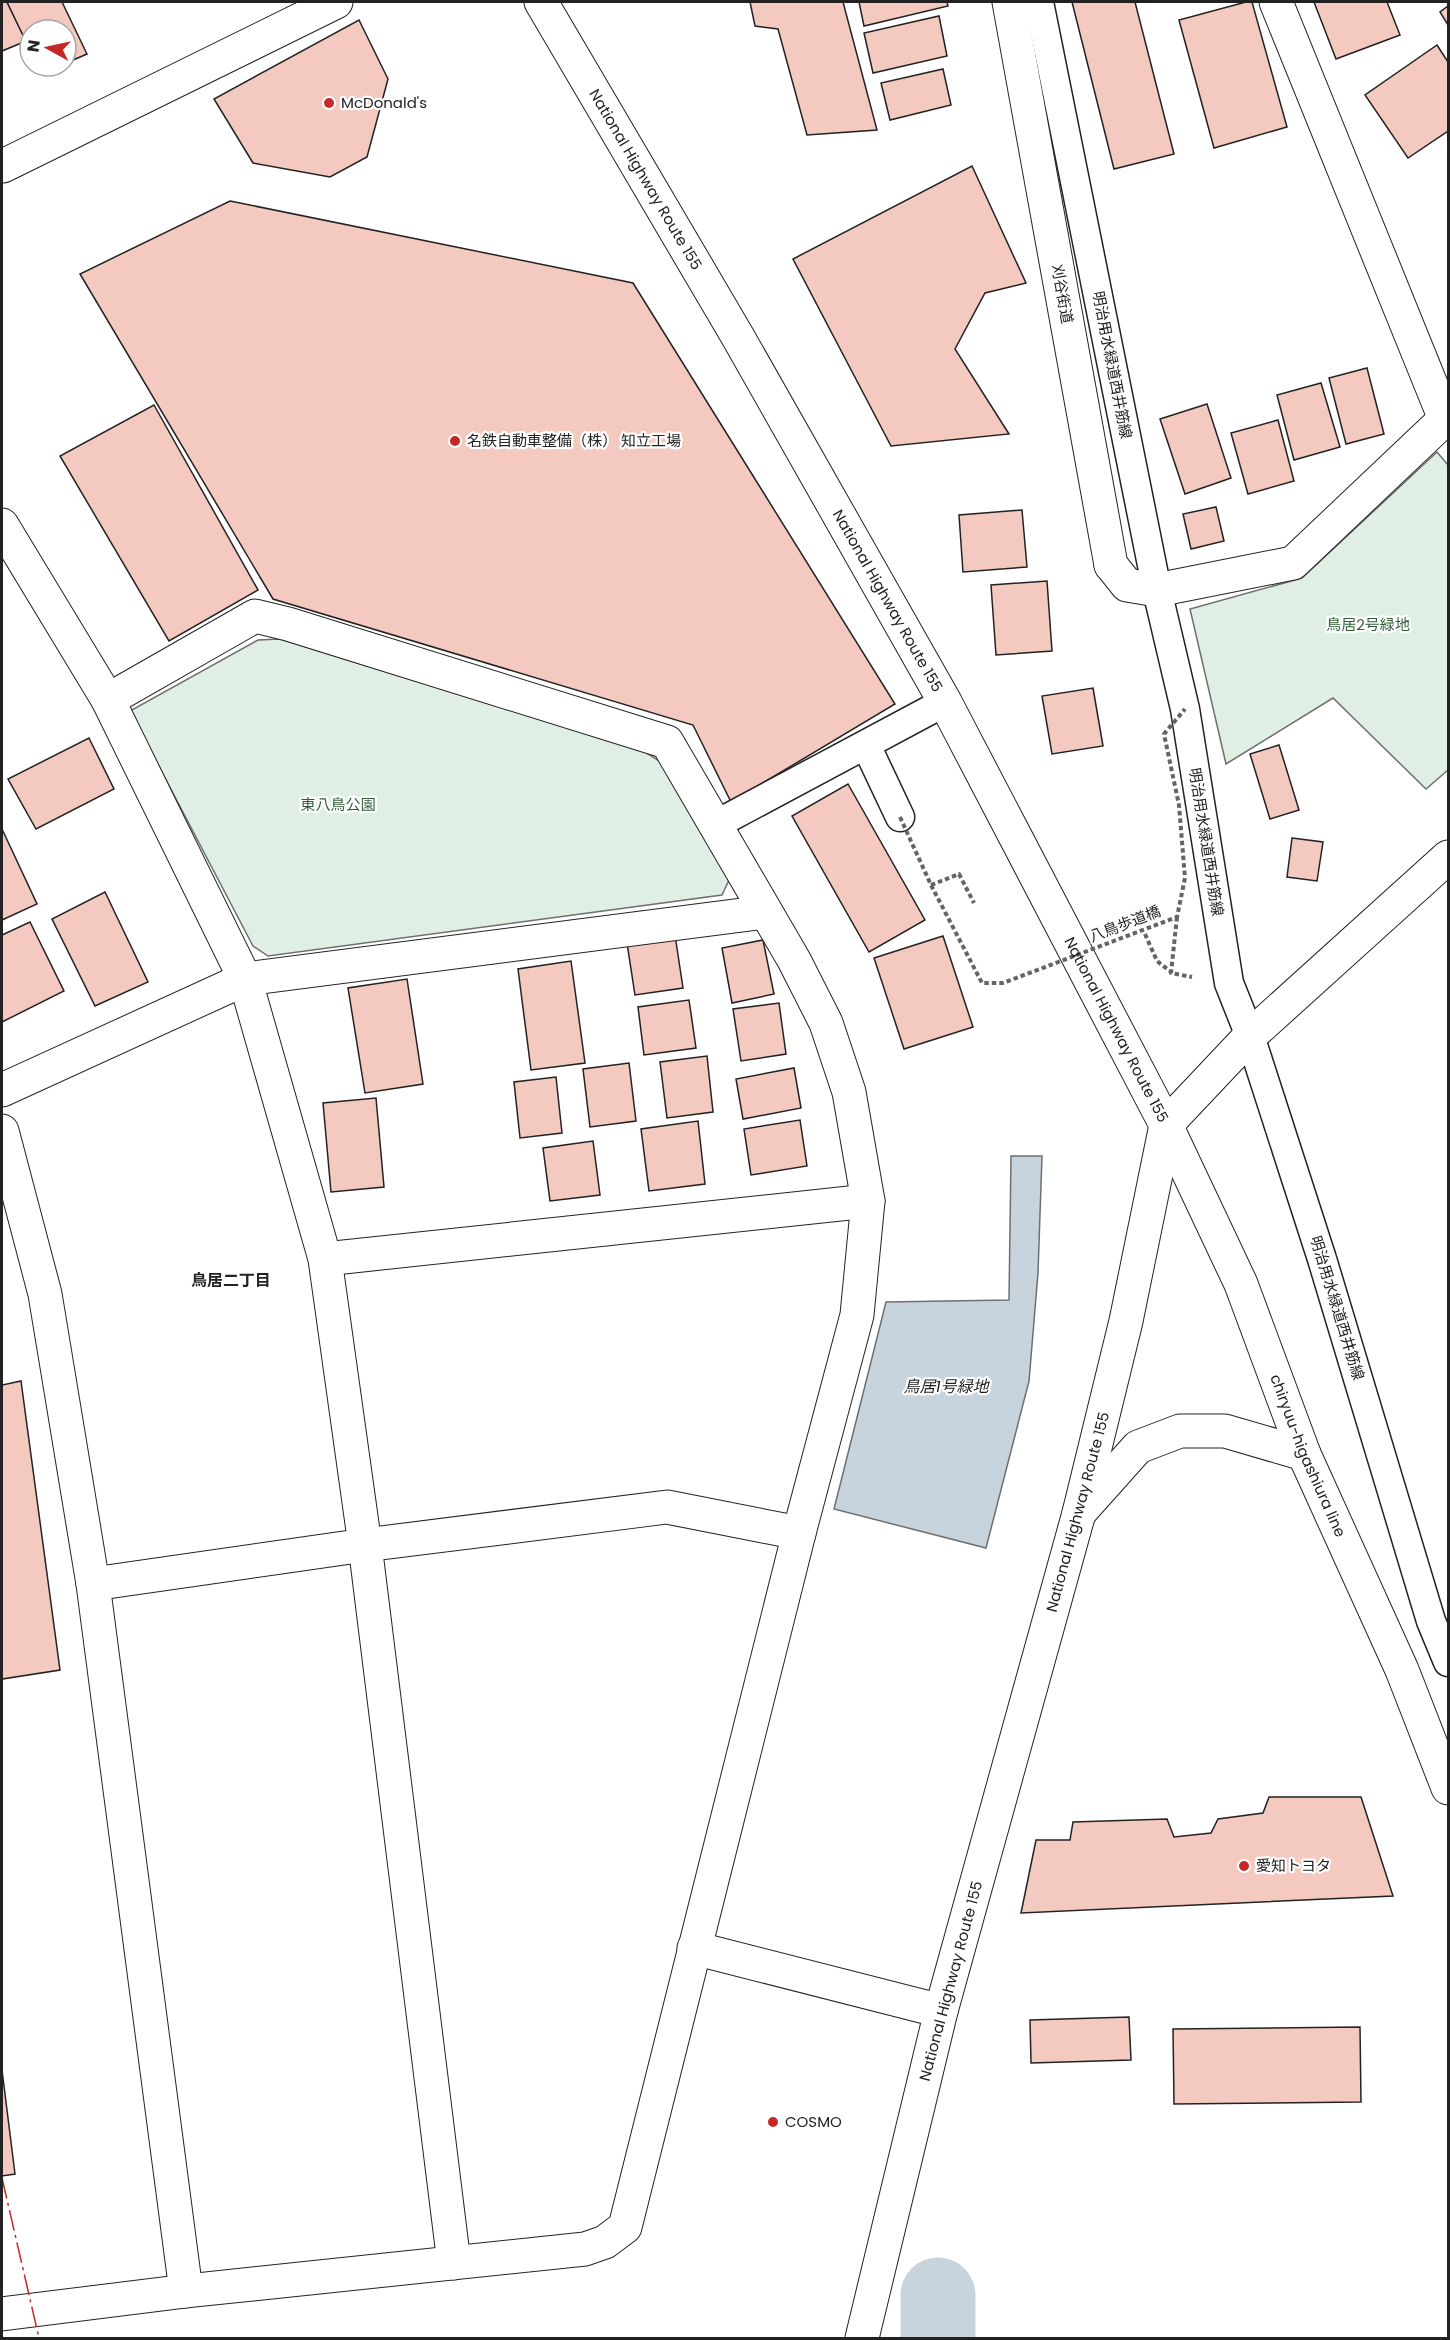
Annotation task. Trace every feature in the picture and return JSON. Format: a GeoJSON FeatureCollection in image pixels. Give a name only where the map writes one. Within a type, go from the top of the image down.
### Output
{"type":"FeatureCollection","features":[{"type":"Feature","properties":{"kind":"main road"},"geometry":{"type":"LineString","coordinates":[[2,166],[336,2]]}},
{"type":"Feature","properties":{"kind":"main road","name":"National Highway Route 155"},"geometry":{"type":"LineString","coordinates":[[541,2],[738,337],[945,702],[1166,1125],[1126,1321],[1079,1514],[941,2011],[862,2338]]}},
{"type":"Feature","properties":{"kind":"main road"},"geometry":{"type":"LineString","coordinates":[[1157,590],[1293,563],[1447,417],[1276,2]]}},
{"type":"Feature","properties":{"kind":"main road","name":"刈谷街道"},"geometry":{"type":"LineString","coordinates":[[1011,12],[1110,565],[1127,585],[1157,590]]}},
{"type":"Feature","properties":{"kind":"main road"},"geometry":{"type":"LineString","coordinates":[[2,525],[108,700],[245,979],[325,1259],[365,1545],[454,2262]]}},
{"type":"Feature","properties":{"kind":"main road"},"geometry":{"type":"LineString","coordinates":[[2,2314],[186,2291],[585,2249],[605,2242],[625,2227],[799,1533],[857,1315],[868,1201],[849,1092],[826,1023],[794,960],[667,742],[288,624],[255,616],[108,700]]}},
{"type":"Feature","properties":{"kind":"main road"},"geometry":{"type":"LineString","coordinates":[[1166,1125],[1250,1036],[1449,857]]}},
{"type":"Feature","properties":{"kind":"main road"},"geometry":{"type":"LineString","coordinates":[[2,1090],[245,979],[765,912]]}},
{"type":"Feature","properties":{"kind":"main road","name":"chiryuu-higashiura line"},"geometry":{"type":"LineString","coordinates":[[1166,1125],[1241,1284],[1304,1454],[1402,1670],[1449,1788]]}},
{"type":"Feature","properties":{"kind":"main road"},"geometry":{"type":"LineString","coordinates":[[2,1131],[45,1294],[93,1584],[186,2291]]}},
{"type":"Feature","properties":{"kind":"main road"},"geometry":{"type":"LineString","coordinates":[[325,1259],[868,1201]]}},
{"type":"Feature","properties":{"kind":"main road"},"geometry":{"type":"LineString","coordinates":[[1079,1514],[1138,1447],[1180,1431],[1225,1431],[1304,1454]]}},
{"type":"Feature","properties":{"kind":"main road"},"geometry":{"type":"LineString","coordinates":[[93,1584],[365,1545],[667,1507],[799,1533]]}},
{"type":"Feature","properties":{"kind":"main road"},"geometry":{"type":"LineString","coordinates":[[694,1948],[941,2011]]}},
{"type":"Feature","properties":{"kind":"street","name":"明治用水緑道西井筋線"},"geometry":{"type":"LineString","coordinates":[[1039,2],[1157,590],[1185,709],[1229,983],[1250,1036],[1322,1259],[1431,1621],[1449,1662]]}},
{"type":"Feature","properties":{"kind":"street"},"geometry":{"type":"LineString","coordinates":[[715,825],[945,702]]}},
{"type":"Feature","properties":{"kind":"street"},"geometry":{"type":"LineString","coordinates":[[866,745],[900,817]]}},
{"type":"Feature","properties":{"kind":"path","name":"八鳥歩道橋"},"geometry":{"type":"LineString","coordinates":[[900,817],[931,885],[982,983],[1004,983],[1177,917],[1185,878],[1179,806],[1164,734],[1185,709]]}},
{"type":"Feature","properties":{"kind":"path"},"geometry":{"type":"LineString","coordinates":[[931,885],[959,874],[974,903]]}},
{"type":"Feature","properties":{"kind":"path"},"geometry":{"type":"LineString","coordinates":[[1145,934],[1157,961],[1171,973]]}},
{"type":"Feature","properties":{"kind":"green space","name":"鳥居2号緑地"},"geometry":{"type":"Polygon","coordinates":[[[1437,452],[1448,465],[1448,770],[1426,789],[1333,698],[1226,764],[1190,609],[1302,578],[1437,452]]]}},
{"type":"Feature","properties":{"kind":"green space","name":"東八鳥公園"},"geometry":{"type":"Polygon","coordinates":[[[280,639],[645,752],[661,762],[729,880],[722,895],[268,956],[253,946],[130,711],[258,640],[280,639]]]}},
{"type":"Feature","properties":{"kind":"water","name":"鳥居1号緑地"},"geometry":{"type":"Polygon","coordinates":[[[1011,1156],[1042,1156],[1038,1273],[1029,1381],[986,1548],[834,1509],[886,1302],[1009,1300],[1011,1156]]]}},
{"type":"Feature","properties":{"kind":"building"},"geometry":{"type":"Polygon","coordinates":[[[2,2],[7,2],[18,25],[18,44],[2,51],[2,2]]]}},
{"type":"Feature","properties":{"kind":"building"},"geometry":{"type":"Polygon","coordinates":[[[7,2],[62,2],[70,18],[18,18],[18,25],[7,2]]]}},
{"type":"Feature","properties":{"kind":"building"},"geometry":{"type":"Polygon","coordinates":[[[750,2],[843,2],[877,130],[807,135],[778,29],[755,26],[750,2]]]}},
{"type":"Feature","properties":{"kind":"building"},"geometry":{"type":"Polygon","coordinates":[[[859,2],[947,2],[948,6],[864,26],[859,2]]]}},
{"type":"Feature","properties":{"kind":"building"},"geometry":{"type":"Polygon","coordinates":[[[1072,2],[1135,2],[1174,154],[1114,169],[1072,2]]]}},
{"type":"Feature","properties":{"kind":"building"},"geometry":{"type":"Polygon","coordinates":[[[1252,2],[1287,127],[1214,148],[1179,20],[1252,2]]]}},
{"type":"Feature","properties":{"kind":"building"},"geometry":{"type":"Polygon","coordinates":[[[1314,2],[1387,2],[1400,35],[1336,59],[1314,2]]]}},
{"type":"Feature","properties":{"kind":"building"},"geometry":{"type":"Polygon","coordinates":[[[1448,6],[1448,25],[1440,12],[1448,6]]]}},
{"type":"Feature","properties":{"kind":"building"},"geometry":{"type":"Polygon","coordinates":[[[939,16],[947,56],[873,73],[864,33],[939,16]]]}},
{"type":"Feature","properties":{"kind":"building"},"geometry":{"type":"Polygon","coordinates":[[[359,20],[388,79],[367,157],[330,177],[253,163],[214,99],[359,20]]]}},
{"type":"Feature","properties":{"kind":"building"},"geometry":{"type":"Polygon","coordinates":[[[78,35],[87,54],[78,58],[78,35]]]}},
{"type":"Feature","properties":{"kind":"building"},"geometry":{"type":"Polygon","coordinates":[[[1437,45],[1448,62],[1448,131],[1408,158],[1365,95],[1437,45]]]}},
{"type":"Feature","properties":{"kind":"building"},"geometry":{"type":"Polygon","coordinates":[[[943,69],[951,105],[890,120],[881,83],[943,69]]]}},
{"type":"Feature","properties":{"kind":"building"},"geometry":{"type":"Polygon","coordinates":[[[972,166],[1026,283],[985,293],[955,349],[1009,434],[891,446],[793,259],[972,166]]]}},
{"type":"Feature","properties":{"kind":"building","name":"名鉄自動車整備（株） 知立工場"},"geometry":{"type":"Polygon","coordinates":[[[230,201],[633,283],[895,704],[731,802],[693,725],[273,599],[80,274],[230,201]]]}},
{"type":"Feature","properties":{"kind":"building"},"geometry":{"type":"Polygon","coordinates":[[[1367,368],[1384,434],[1346,444],[1329,378],[1367,368]]]}},
{"type":"Feature","properties":{"kind":"building"},"geometry":{"type":"Polygon","coordinates":[[[1321,383],[1340,447],[1294,460],[1277,395],[1321,383]]]}},
{"type":"Feature","properties":{"kind":"building"},"geometry":{"type":"Polygon","coordinates":[[[1207,404],[1231,478],[1185,494],[1160,419],[1207,404]]]}},
{"type":"Feature","properties":{"kind":"building"},"geometry":{"type":"Polygon","coordinates":[[[154,405],[258,590],[169,641],[60,456],[154,405]]]}},
{"type":"Feature","properties":{"kind":"building"},"geometry":{"type":"Polygon","coordinates":[[[1278,420],[1294,481],[1248,494],[1231,433],[1278,420]]]}},
{"type":"Feature","properties":{"kind":"building"},"geometry":{"type":"Polygon","coordinates":[[[1216,507],[1224,541],[1191,549],[1183,514],[1216,507]]]}},
{"type":"Feature","properties":{"kind":"building"},"geometry":{"type":"Polygon","coordinates":[[[1022,510],[1027,567],[963,572],[959,515],[1022,510]]]}},
{"type":"Feature","properties":{"kind":"building"},"geometry":{"type":"Polygon","coordinates":[[[1047,581],[1052,651],[996,655],[991,585],[1047,581]]]}},
{"type":"Feature","properties":{"kind":"building"},"geometry":{"type":"Polygon","coordinates":[[[1093,688],[1103,746],[1052,754],[1042,696],[1093,688]]]}},
{"type":"Feature","properties":{"kind":"building"},"geometry":{"type":"Polygon","coordinates":[[[89,738],[114,789],[36,829],[8,779],[89,738]]]}},
{"type":"Feature","properties":{"kind":"building"},"geometry":{"type":"Polygon","coordinates":[[[1279,745],[1299,810],[1270,819],[1250,754],[1279,745]]]}},
{"type":"Feature","properties":{"kind":"building"},"geometry":{"type":"Polygon","coordinates":[[[848,784],[925,920],[869,952],[792,816],[848,784]]]}},
{"type":"Feature","properties":{"kind":"building"},"geometry":{"type":"Polygon","coordinates":[[[2,829],[37,904],[2,920],[2,829]]]}},
{"type":"Feature","properties":{"kind":"building"},"geometry":{"type":"Polygon","coordinates":[[[1292,838],[1323,842],[1317,881],[1287,877],[1292,838]]]}},
{"type":"Feature","properties":{"kind":"building"},"geometry":{"type":"Polygon","coordinates":[[[105,892],[148,982],[95,1006],[52,919],[105,892]]]}},
{"type":"Feature","properties":{"kind":"building"},"geometry":{"type":"Polygon","coordinates":[[[30,922],[64,991],[2,1022],[2,935],[30,922]]]}},
{"type":"Feature","properties":{"kind":"building"},"geometry":{"type":"Polygon","coordinates":[[[675,935],[683,988],[635,995],[627,943],[675,935]]]}},
{"type":"Feature","properties":{"kind":"building"},"geometry":{"type":"Polygon","coordinates":[[[943,936],[973,1027],[904,1049],[874,958],[943,936]]]}},
{"type":"Feature","properties":{"kind":"building"},"geometry":{"type":"Polygon","coordinates":[[[763,940],[774,994],[732,1003],[722,948],[763,940]]]}},
{"type":"Feature","properties":{"kind":"building"},"geometry":{"type":"Polygon","coordinates":[[[571,961],[585,1063],[531,1070],[518,969],[571,961]]]}},
{"type":"Feature","properties":{"kind":"building"},"geometry":{"type":"Polygon","coordinates":[[[407,979],[423,1084],[365,1093],[348,988],[407,979]]]}},
{"type":"Feature","properties":{"kind":"building"},"geometry":{"type":"Polygon","coordinates":[[[689,1000],[696,1048],[644,1055],[638,1007],[689,1000]]]}},
{"type":"Feature","properties":{"kind":"building"},"geometry":{"type":"Polygon","coordinates":[[[779,1003],[786,1054],[741,1061],[733,1009],[779,1003]]]}},
{"type":"Feature","properties":{"kind":"building"},"geometry":{"type":"Polygon","coordinates":[[[707,1056],[713,1112],[667,1118],[660,1062],[707,1056]]]}},
{"type":"Feature","properties":{"kind":"building"},"geometry":{"type":"Polygon","coordinates":[[[629,1063],[636,1121],[590,1127],[583,1069],[629,1063]]]}},
{"type":"Feature","properties":{"kind":"building"},"geometry":{"type":"Polygon","coordinates":[[[794,1068],[801,1108],[743,1119],[736,1079],[794,1068]]]}},
{"type":"Feature","properties":{"kind":"building"},"geometry":{"type":"Polygon","coordinates":[[[556,1077],[562,1133],[520,1138],[514,1082],[556,1077]]]}},
{"type":"Feature","properties":{"kind":"building"},"geometry":{"type":"Polygon","coordinates":[[[376,1098],[384,1187],[331,1192],[323,1103],[376,1098]]]}},
{"type":"Feature","properties":{"kind":"building"},"geometry":{"type":"Polygon","coordinates":[[[800,1120],[807,1166],[751,1175],[744,1129],[800,1120]]]}},
{"type":"Feature","properties":{"kind":"building"},"geometry":{"type":"Polygon","coordinates":[[[698,1121],[705,1184],[649,1191],[641,1129],[698,1121]]]}},
{"type":"Feature","properties":{"kind":"building"},"geometry":{"type":"Polygon","coordinates":[[[593,1141],[600,1195],[550,1201],[543,1148],[593,1141]]]}},
{"type":"Feature","properties":{"kind":"building"},"geometry":{"type":"Polygon","coordinates":[[[21,1381],[60,1670],[2,1679],[2,1385],[21,1381]]]}},
{"type":"Feature","properties":{"kind":"building"},"geometry":{"type":"Polygon","coordinates":[[[1269,1797],[1361,1797],[1393,1896],[1021,1913],[1036,1840],[1070,1840],[1073,1822],[1167,1819],[1174,1837],[1211,1833],[1218,1819],[1263,1813],[1269,1797]]]}},
{"type":"Feature","properties":{"kind":"building"},"geometry":{"type":"Polygon","coordinates":[[[1129,2017],[1131,2060],[1031,2063],[1030,2020],[1129,2017]]]}},
{"type":"Feature","properties":{"kind":"building"},"geometry":{"type":"Polygon","coordinates":[[[1360,2027],[1361,2102],[1174,2104],[1173,2029],[1360,2027]]]}},
{"type":"Feature","properties":{"kind":"building"},"geometry":{"type":"Polygon","coordinates":[[[2,2070],[15,2174],[2,2176],[2,2070]]]}},
{"type":"Feature","properties":{"kind":"waterway"},"geometry":{"type":"LineString","coordinates":[[938,2295],[938,2338]]}},
{"type":"Feature","properties":{"kind":"power"},"geometry":{"type":"LineString","coordinates":[[2,2178],[39,2338]]}},
{"type":"Feature","properties":{"kind":"place","name":"McDonald's"},"geometry":{"type":"Point","coordinates":[329,103]}},
{"type":"Feature","properties":{"kind":"place","name":"名鉄自動車整備（株） 知立工場"},"geometry":{"type":"Point","coordinates":[455,441]}},
{"type":"Feature","properties":{"kind":"place","name":"愛知トヨタ"},"geometry":{"type":"Point","coordinates":[1244,1866]}},
{"type":"Feature","properties":{"kind":"place","name":"COSMO"},"geometry":{"type":"Point","coordinates":[773,2122]}},
{"type":"Feature","properties":{"kind":"district","name":"鳥居二丁目"},"geometry":{"type":"Point","coordinates":[231,1280]}}]}
